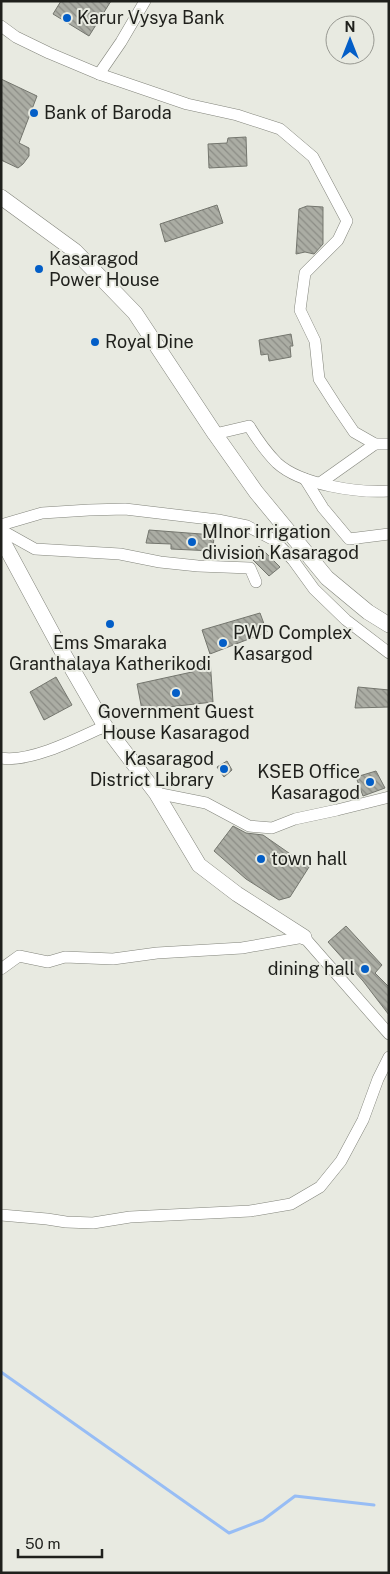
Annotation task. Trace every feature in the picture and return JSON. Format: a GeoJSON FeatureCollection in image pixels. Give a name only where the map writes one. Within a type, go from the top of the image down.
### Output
{"type":"FeatureCollection","features":[{"type":"Feature","properties":{"kind":"main road"},"geometry":{"type":"LineString","coordinates":[[1,197],[75,251],[134,313],[256,492],[327,578],[368,612],[389,625]]}},
{"type":"Feature","properties":{"kind":"main road"},"geometry":{"type":"LineString","coordinates":[[1,538],[105,726],[156,792],[199,865],[237,894],[304,937]]}},
{"type":"Feature","properties":{"kind":"street"},"geometry":{"type":"LineString","coordinates":[[99,74],[121,42],[144,1]]}},
{"type":"Feature","properties":{"kind":"street"},"geometry":{"type":"LineString","coordinates":[[1,26],[16,37],[99,74],[188,104],[237,115],[280,129],[313,157],[347,221],[338,240],[304,273],[300,310],[315,341],[319,379],[354,432],[375,444],[389,444]]}},
{"type":"Feature","properties":{"kind":"street"},"geometry":{"type":"LineString","coordinates":[[215,434],[249,426],[262,446],[278,464],[305,479],[343,490],[389,491]]}},
{"type":"Feature","properties":{"kind":"street"},"geometry":{"type":"LineString","coordinates":[[320,483],[375,444]]}},
{"type":"Feature","properties":{"kind":"street"},"geometry":{"type":"LineString","coordinates":[[305,479],[323,508],[349,539],[389,534]]}},
{"type":"Feature","properties":{"kind":"street"},"geometry":{"type":"LineString","coordinates":[[1,524],[42,513],[125,509],[218,520],[247,526],[274,540],[314,589],[340,614],[389,653]]}},
{"type":"Feature","properties":{"kind":"street"},"geometry":{"type":"LineString","coordinates":[[1,530],[35,549],[120,554],[160,562],[198,566],[250,568],[256,582]]}},
{"type":"Feature","properties":{"kind":"street"},"geometry":{"type":"LineString","coordinates":[[1,758],[29,756],[69,742],[105,726]]}},
{"type":"Feature","properties":{"kind":"street"},"geometry":{"type":"LineString","coordinates":[[156,792],[206,803],[249,826],[272,828],[294,819],[389,796]]}},
{"type":"Feature","properties":{"kind":"street"},"geometry":{"type":"LineString","coordinates":[[1,969],[19,956],[48,962],[65,957],[113,959],[157,953],[242,948],[304,937],[389,1034]]}},
{"type":"Feature","properties":{"kind":"street"},"geometry":{"type":"LineString","coordinates":[[1,1214],[66,1222],[93,1223],[130,1217],[250,1211],[291,1204],[320,1187],[340,1161],[363,1120],[378,1079],[389,1057]]}},
{"type":"Feature","properties":{"kind":"building"},"geometry":{"type":"Polygon","coordinates":[[[61,1],[111,1],[89,36],[53,14],[61,1]]]}},
{"type":"Feature","properties":{"kind":"building"},"geometry":{"type":"Polygon","coordinates":[[[1,79],[37,96],[19,143],[29,148],[29,156],[18,168],[1,160],[1,79]]]}},
{"type":"Feature","properties":{"kind":"building"},"geometry":{"type":"Polygon","coordinates":[[[246,137],[247,166],[209,168],[208,144],[227,143],[228,138],[246,137]]]}},
{"type":"Feature","properties":{"kind":"building"},"geometry":{"type":"Polygon","coordinates":[[[217,205],[223,223],[165,242],[160,224],[217,205]]]}},
{"type":"Feature","properties":{"kind":"building"},"geometry":{"type":"Polygon","coordinates":[[[307,206],[323,207],[323,244],[314,254],[305,252],[296,254],[299,209],[307,206]]]}},
{"type":"Feature","properties":{"kind":"building"},"geometry":{"type":"Polygon","coordinates":[[[291,334],[293,346],[290,346],[291,357],[269,361],[268,354],[261,355],[259,340],[291,334]]]}},
{"type":"Feature","properties":{"kind":"building","name":"MInor irrigation division Kasaragod"},"geometry":{"type":"Polygon","coordinates":[[[149,530],[214,535],[213,551],[171,549],[171,544],[146,543],[149,530]]]}},
{"type":"Feature","properties":{"kind":"building"},"geometry":{"type":"Polygon","coordinates":[[[259,546],[280,567],[269,576],[249,556],[259,546]]]}},
{"type":"Feature","properties":{"kind":"building","name":"PWD Complex Kasargod"},"geometry":{"type":"Polygon","coordinates":[[[260,613],[267,632],[210,654],[202,630],[260,613]]]}},
{"type":"Feature","properties":{"kind":"building","name":"Government Guest House Kasaragod"},"geometry":{"type":"Polygon","coordinates":[[[210,659],[213,702],[142,710],[137,684],[192,672],[191,662],[210,659]]]}},
{"type":"Feature","properties":{"kind":"building"},"geometry":{"type":"Polygon","coordinates":[[[56,677],[72,705],[44,720],[30,692],[56,677]]]}},
{"type":"Feature","properties":{"kind":"building"},"geometry":{"type":"Polygon","coordinates":[[[358,687],[389,690],[389,707],[355,708],[358,687]]]}},
{"type":"Feature","properties":{"kind":"building","name":"Kasaragod District Library"},"geometry":{"type":"Polygon","coordinates":[[[227,761],[232,770],[224,777],[217,767],[227,761]]]}},
{"type":"Feature","properties":{"kind":"building","name":"KSEB Office Kasaragod"},"geometry":{"type":"Polygon","coordinates":[[[376,771],[385,788],[363,796],[356,777],[376,771]]]}},
{"type":"Feature","properties":{"kind":"building","name":"town hall"},"geometry":{"type":"Polygon","coordinates":[[[233,826],[246,833],[263,835],[309,867],[290,897],[279,900],[246,879],[214,851],[233,826]]]}},
{"type":"Feature","properties":{"kind":"building","name":"dining hall"},"geometry":{"type":"Polygon","coordinates":[[[346,926],[382,965],[375,973],[389,987],[389,1015],[363,981],[328,942],[346,926]]]}},
{"type":"Feature","properties":{"kind":"waterway"},"geometry":{"type":"LineString","coordinates":[[1,1372],[229,1533],[263,1520],[295,1496],[374,1505]]}},
{"type":"Feature","properties":{"kind":"place","name":"Karur Vysya Bank"},"geometry":{"type":"Point","coordinates":[67,18]}},
{"type":"Feature","properties":{"kind":"place","name":"Bank of Baroda"},"geometry":{"type":"Point","coordinates":[34,113]}},
{"type":"Feature","properties":{"kind":"place","name":"Kasaragod Power House"},"geometry":{"type":"Point","coordinates":[39,269]}},
{"type":"Feature","properties":{"kind":"place","name":"Royal Dine"},"geometry":{"type":"Point","coordinates":[95,342]}},
{"type":"Feature","properties":{"kind":"place","name":"MInor irrigation division Kasaragod"},"geometry":{"type":"Point","coordinates":[192,542]}},
{"type":"Feature","properties":{"kind":"place","name":"Ems Smaraka Granthalaya Katherikodi"},"geometry":{"type":"Point","coordinates":[110,624]}},
{"type":"Feature","properties":{"kind":"place","name":"PWD Complex Kasargod"},"geometry":{"type":"Point","coordinates":[223,643]}},
{"type":"Feature","properties":{"kind":"place","name":"Government Guest House Kasaragod"},"geometry":{"type":"Point","coordinates":[176,693]}},
{"type":"Feature","properties":{"kind":"place","name":"Kasaragod District Library"},"geometry":{"type":"Point","coordinates":[224,769]}},
{"type":"Feature","properties":{"kind":"place","name":"KSEB Office Kasaragod"},"geometry":{"type":"Point","coordinates":[370,782]}},
{"type":"Feature","properties":{"kind":"place","name":"town hall"},"geometry":{"type":"Point","coordinates":[261,859]}},
{"type":"Feature","properties":{"kind":"place","name":"dining hall"},"geometry":{"type":"Point","coordinates":[365,969]}}]}
